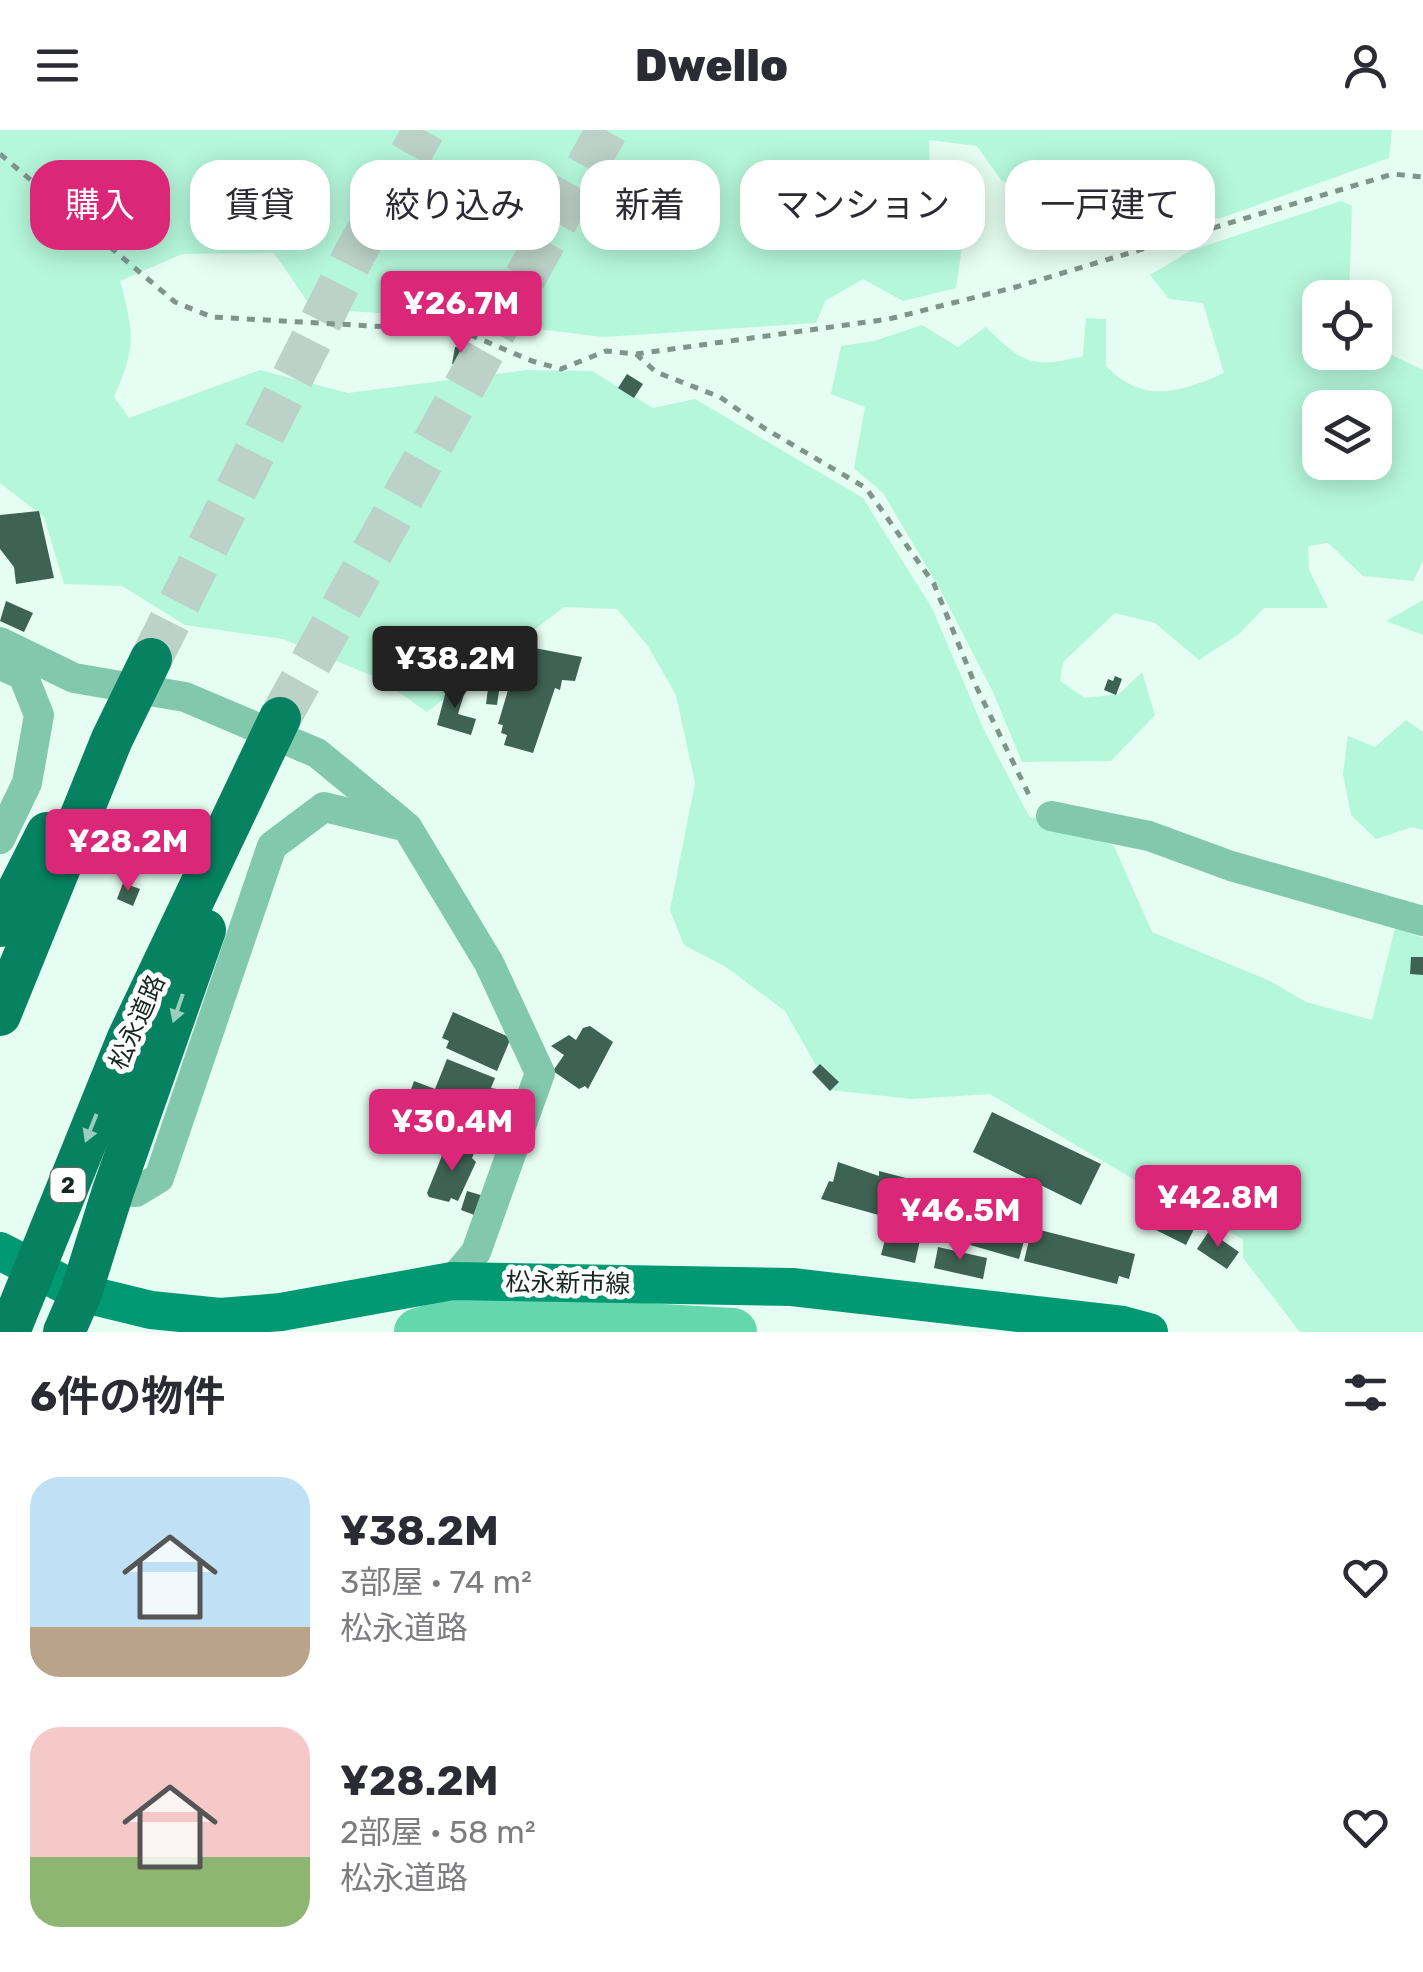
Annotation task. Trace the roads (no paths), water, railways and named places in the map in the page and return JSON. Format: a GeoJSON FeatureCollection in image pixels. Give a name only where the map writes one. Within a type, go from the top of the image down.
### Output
{"type":"FeatureCollection","features":[{"type":"Feature","properties":{"kind":"highway"},"geometry":{"type":"LineString","coordinates":[[0,1014],[112,738],[151,659]]}},
{"type":"Feature","properties":{"kind":"highway"},"geometry":{"type":"LineString","coordinates":[[75,1307],[114,1190],[292,732]]}},
{"type":"Feature","properties":{"kind":"highway","name":"松永道路"},"geometry":{"type":"LineString","coordinates":[[8,1332],[128,1038],[292,732]]}},
{"type":"Feature","properties":{"kind":"highway"},"geometry":{"type":"LineString","coordinates":[[0,926],[44,837],[112,738]]}},
{"type":"Feature","properties":{"kind":"main road","name":"松永新市線"},"geometry":{"type":"LineString","coordinates":[[0,1251],[75,1307],[220,1317],[281,1312],[452,1280],[792,1287],[1031,1326],[1123,1325],[1149,1332]]}},
{"type":"Feature","properties":{"kind":"street"},"geometry":{"type":"LineString","coordinates":[[0,642],[74,678],[185,697],[292,732],[407,827],[489,962],[540,1073],[476,1252],[452,1280]]}},
{"type":"Feature","properties":{"kind":"street"},"geometry":{"type":"LineString","coordinates":[[0,665],[23,676],[39,715],[28,783],[0,839]]}},
{"type":"Feature","properties":{"kind":"street"},"geometry":{"type":"LineString","coordinates":[[114,1190],[136,1192],[158,1178],[272,846],[324,807],[407,827]]}},
{"type":"Feature","properties":{"kind":"street"},"geometry":{"type":"LineString","coordinates":[[1051,816],[1149,836],[1231,866],[1423,921]]}},
{"type":"Feature","properties":{"kind":"waterway"},"geometry":{"type":"LineString","coordinates":[[418,1332],[468,1317],[733,1332]]}},
{"type":"Feature","properties":{"kind":"tunnel"},"geometry":{"type":"LineString","coordinates":[[151,659],[355,253],[424,130]]}},
{"type":"Feature","properties":{"kind":"tunnel"},"geometry":{"type":"LineString","coordinates":[[280,718],[607,130]]}}]}
